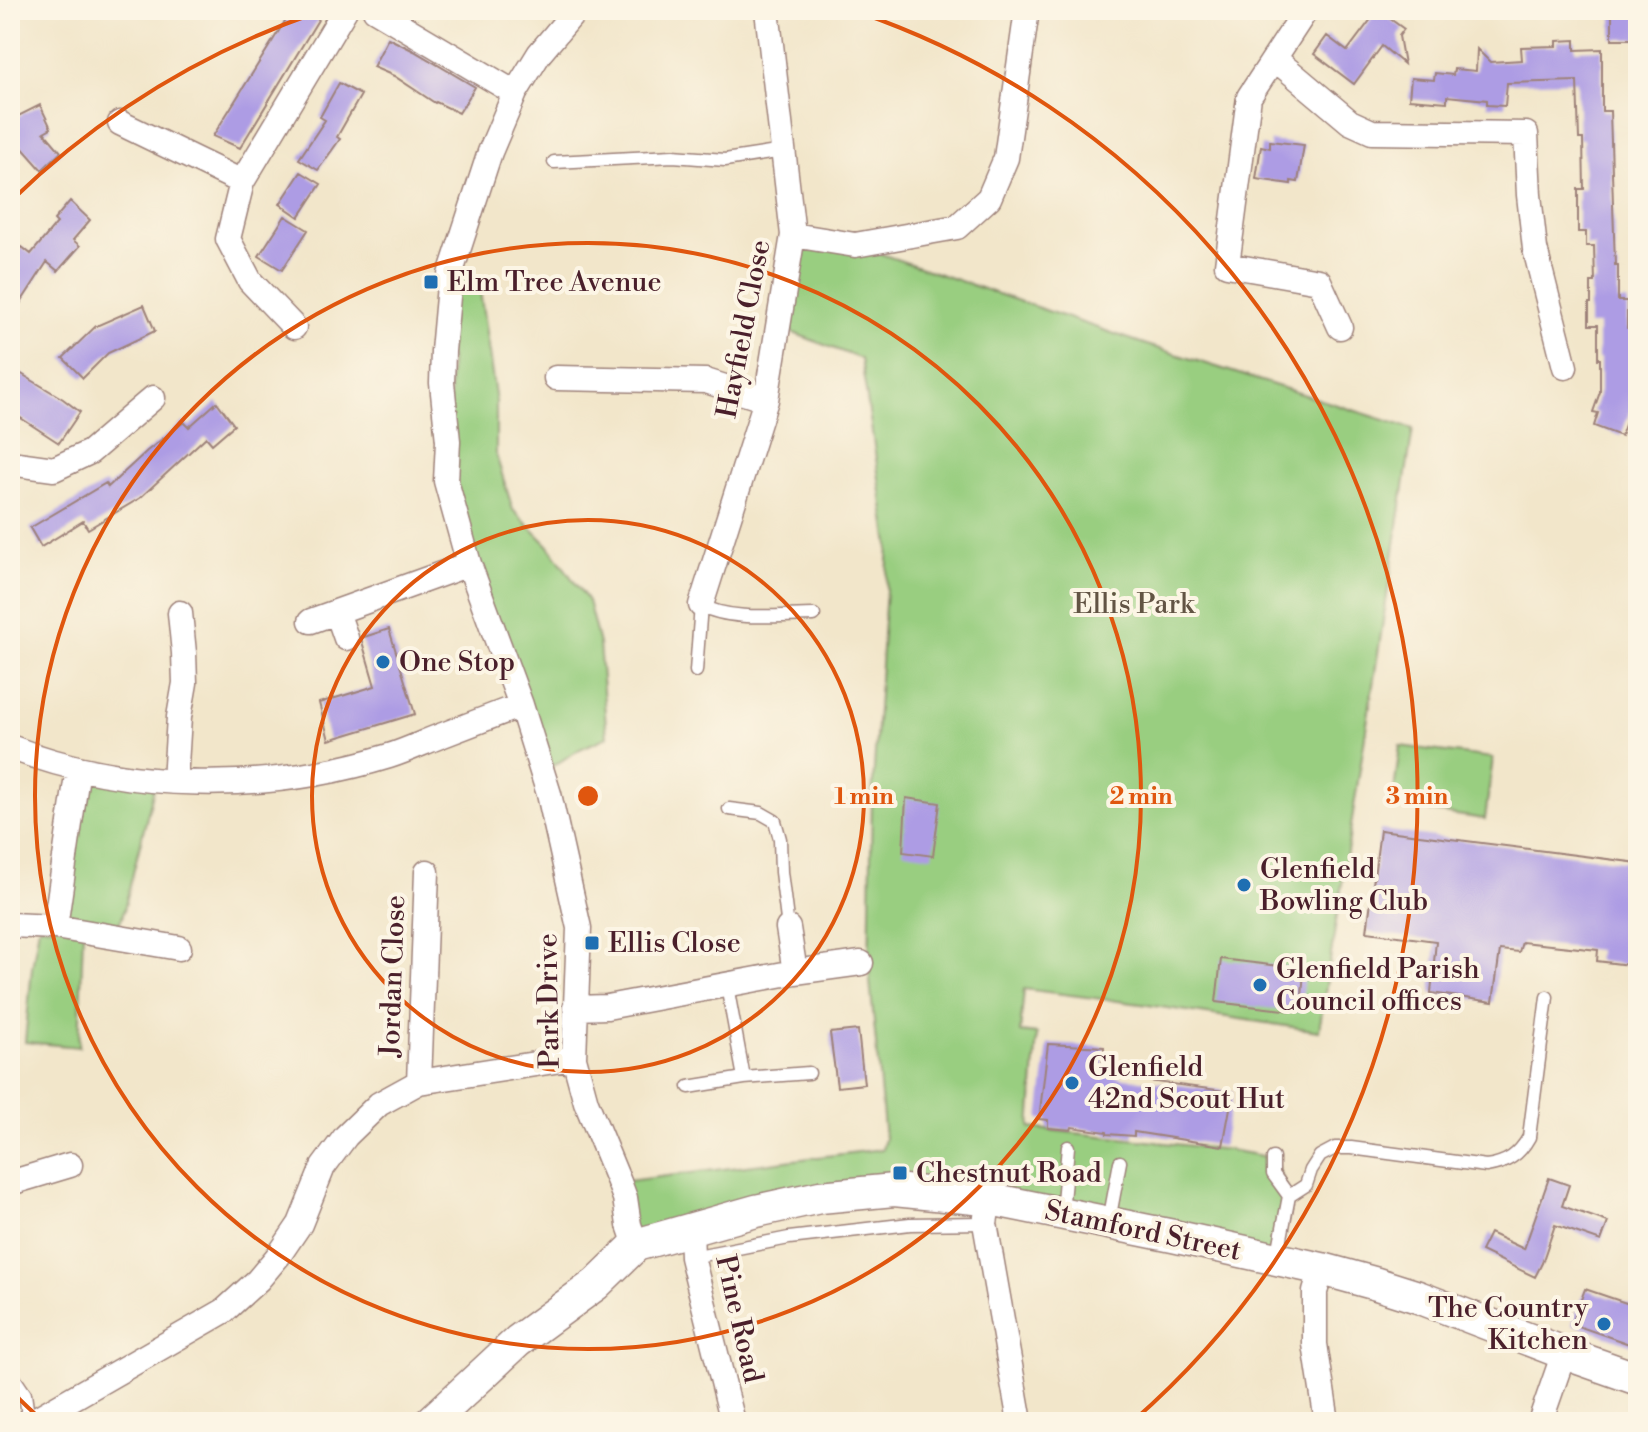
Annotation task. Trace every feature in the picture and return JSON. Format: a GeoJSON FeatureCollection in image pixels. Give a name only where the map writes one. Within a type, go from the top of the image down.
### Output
{"type":"FeatureCollection","features":[{"type":"Feature","properties":{"kind":"street"},"geometry":{"type":"LineString","coordinates":[[294,327],[250,281],[228,239],[242,182],[345,10]]}},
{"type":"Feature","properties":{"kind":"street"},"geometry":{"type":"LineString","coordinates":[[375,10],[515,93]]}},
{"type":"Feature","properties":{"kind":"street"},"geometry":{"type":"LineString","coordinates":[[10,747],[78,768],[127,777],[222,782],[279,778],[335,770],[390,756],[521,705],[469,564],[446,481],[448,441],[443,367],[450,275],[490,152],[515,93],[539,54],[576,10]]}},
{"type":"Feature","properties":{"kind":"street","name":"Hayfield Close"},"geometry":{"type":"LineString","coordinates":[[701,605],[766,400],[793,235],[767,10]]}},
{"type":"Feature","properties":{"kind":"street"},"geometry":{"type":"LineString","coordinates":[[793,235],[855,245],[957,227],[989,198],[1006,158],[1027,10]]}},
{"type":"Feature","properties":{"kind":"street"},"geometry":{"type":"LineString","coordinates":[[1306,10],[1249,97],[1227,265],[1319,281],[1340,327]]}},
{"type":"Feature","properties":{"kind":"street"},"geometry":{"type":"LineString","coordinates":[[1275,59],[1350,122],[1372,132],[1526,134],[1535,249],[1565,367]]}},
{"type":"Feature","properties":{"kind":"street"},"geometry":{"type":"LineString","coordinates":[[120,123],[242,182]]}},
{"type":"Feature","properties":{"kind":"street"},"geometry":{"type":"LineString","coordinates":[[556,378],[706,381],[766,400]]}},
{"type":"Feature","properties":{"kind":"street"},"geometry":{"type":"LineString","coordinates":[[10,463],[54,469],[90,452],[153,398]]}},
{"type":"Feature","properties":{"kind":"street"},"geometry":{"type":"LineString","coordinates":[[311,621],[469,564]]}},
{"type":"Feature","properties":{"kind":"street"},"geometry":{"type":"LineString","coordinates":[[337,612],[346,638]]}},
{"type":"Feature","properties":{"kind":"street"},"geometry":{"type":"LineString","coordinates":[[175,781],[179,717],[185,683],[180,613]]}},
{"type":"Feature","properties":{"kind":"street","name":"Park Drive"},"geometry":{"type":"LineString","coordinates":[[521,705],[549,794],[579,928],[574,1058],[586,1102],[625,1198],[636,1245]]}},
{"type":"Feature","properties":{"kind":"street"},"geometry":{"type":"LineString","coordinates":[[55,927],[78,768]]}},
{"type":"Feature","properties":{"kind":"street","name":"Jordan Close"},"geometry":{"type":"LineString","coordinates":[[419,1082],[427,872]]}},
{"type":"Feature","properties":{"kind":"street"},"geometry":{"type":"LineString","coordinates":[[10,925],[55,927],[179,948]]}},
{"type":"Feature","properties":{"kind":"street"},"geometry":{"type":"LineString","coordinates":[[788,928],[795,972]]}},
{"type":"Feature","properties":{"kind":"street"},"geometry":{"type":"LineString","coordinates":[[575,1008],[607,1007],[861,963]]}},
{"type":"Feature","properties":{"kind":"street"},"geometry":{"type":"LineString","coordinates":[[30,1422],[224,1311],[258,1280],[279,1255],[300,1224],[323,1167],[346,1136],[379,1104],[419,1082],[574,1058]]}},
{"type":"Feature","properties":{"kind":"street"},"geometry":{"type":"LineString","coordinates":[[10,1183],[70,1165]]}},
{"type":"Feature","properties":{"kind":"street","name":"Stamford Street"},"geometry":{"type":"LineString","coordinates":[[636,1245],[691,1243],[756,1211],[820,1197],[894,1190],[987,1211],[1061,1214],[1322,1269],[1431,1302],[1638,1379]]}},
{"type":"Feature","properties":{"kind":"street"},"geometry":{"type":"LineString","coordinates":[[987,1211],[1020,1422]]}},
{"type":"Feature","properties":{"kind":"street","name":"Pine Road"},"geometry":{"type":"LineString","coordinates":[[691,1243],[733,1422]]}},
{"type":"Feature","properties":{"kind":"street"},"geometry":{"type":"LineString","coordinates":[[431,1422],[518,1341],[596,1284],[636,1245]]}},
{"type":"Feature","properties":{"kind":"street"},"geometry":{"type":"LineString","coordinates":[[1322,1269],[1315,1292],[1315,1344],[1327,1422]]}},
{"type":"Feature","properties":{"kind":"street"},"geometry":{"type":"LineString","coordinates":[[1540,1422],[1564,1353]]}},
{"type":"Feature","properties":{"kind":"lane"},"geometry":{"type":"LineString","coordinates":[[554,162],[673,156],[725,160],[783,151]]}},
{"type":"Feature","properties":{"kind":"lane"},"geometry":{"type":"LineString","coordinates":[[696,671],[701,605],[709,610],[736,615],[814,615]]}},
{"type":"Feature","properties":{"kind":"lane"},"geometry":{"type":"LineString","coordinates":[[729,809],[761,813],[775,821],[780,839],[788,928]]}},
{"type":"Feature","properties":{"kind":"lane"},"geometry":{"type":"LineString","coordinates":[[727,986],[744,1078]]}},
{"type":"Feature","properties":{"kind":"lane"},"geometry":{"type":"LineString","coordinates":[[1277,1259],[1289,1196],[1306,1185],[1320,1156],[1335,1148],[1486,1166],[1498,1165],[1522,1150],[1529,1137],[1547,997]]}},
{"type":"Feature","properties":{"kind":"lane"},"geometry":{"type":"LineString","coordinates":[[689,1087],[744,1078],[809,1073]]}},
{"type":"Feature","properties":{"kind":"lane"},"geometry":{"type":"LineString","coordinates":[[1061,1214],[1068,1147]]}},
{"type":"Feature","properties":{"kind":"lane"},"geometry":{"type":"LineString","coordinates":[[1273,1158],[1273,1174],[1289,1196]]}},
{"type":"Feature","properties":{"kind":"lane"},"geometry":{"type":"LineString","coordinates":[[1109,1223],[1120,1162]]}},
{"type":"Feature","properties":{"kind":"lane"},"geometry":{"type":"LineString","coordinates":[[10,1372],[25,1394],[30,1422]]}},
{"type":"Feature","properties":{"kind":"green space","name":"Ellis Park"},"geometry":{"type":"Polygon","coordinates":[[[793,235],[855,245],[1147,345],[1413,429],[1319,1031],[1024,989],[1020,1032],[1037,1034],[1030,1128],[1229,1150],[1273,1158],[1289,1196],[1277,1259],[894,1190],[636,1245],[619,1182],[882,1149],[885,1139],[869,970],[872,798],[889,545],[861,359],[778,327],[793,235]]]}},
{"type":"Feature","properties":{"kind":"green space"},"geometry":{"type":"Polygon","coordinates":[[[450,275],[479,284],[496,402],[496,455],[513,510],[548,545],[588,601],[599,644],[607,737],[580,749],[542,773],[450,496],[450,275]]]}},
{"type":"Feature","properties":{"kind":"green space"},"geometry":{"type":"Polygon","coordinates":[[[1400,746],[1493,758],[1485,819],[1392,806],[1400,746]]]}},
{"type":"Feature","properties":{"kind":"green space"},"geometry":{"type":"Polygon","coordinates":[[[78,768],[156,780],[122,918],[110,936],[83,932],[79,1047],[25,1042],[39,926],[54,927],[78,768]]]}},
{"type":"Feature","properties":{"kind":"building"},"geometry":{"type":"Polygon","coordinates":[[[292,10],[324,10],[240,148],[213,136],[292,10]]]}},
{"type":"Feature","properties":{"kind":"building"},"geometry":{"type":"Polygon","coordinates":[[[1378,10],[1404,29],[1399,36],[1404,64],[1382,46],[1354,84],[1314,54],[1327,36],[1347,51],[1378,10]]]}},
{"type":"Feature","properties":{"kind":"building"},"geometry":{"type":"Polygon","coordinates":[[[1638,11],[1638,39],[1612,39],[1612,12],[1638,11]]]}},
{"type":"Feature","properties":{"kind":"building"},"geometry":{"type":"Polygon","coordinates":[[[388,38],[475,87],[459,113],[435,103],[394,76],[373,67],[388,38]]]}},
{"type":"Feature","properties":{"kind":"building"},"geometry":{"type":"Polygon","coordinates":[[[1575,40],[1575,50],[1602,49],[1602,111],[1610,111],[1618,301],[1627,301],[1627,328],[1637,327],[1638,388],[1621,436],[1594,426],[1598,413],[1593,412],[1600,392],[1600,359],[1598,325],[1589,325],[1591,282],[1595,282],[1594,246],[1586,246],[1586,232],[1578,232],[1578,189],[1584,189],[1577,81],[1507,83],[1505,106],[1487,105],[1487,100],[1447,96],[1447,102],[1409,99],[1411,78],[1434,80],[1435,73],[1453,75],[1454,69],[1476,71],[1477,49],[1490,62],[1522,60],[1521,47],[1557,46],[1557,41],[1575,40]]]}},
{"type":"Feature","properties":{"kind":"building"},"geometry":{"type":"Polygon","coordinates":[[[339,83],[361,95],[337,137],[340,139],[318,170],[299,159],[325,120],[320,117],[339,83]]]}},
{"type":"Feature","properties":{"kind":"building"},"geometry":{"type":"Polygon","coordinates":[[[40,105],[51,128],[44,132],[61,152],[42,170],[20,145],[10,151],[10,120],[40,105]]]}},
{"type":"Feature","properties":{"kind":"building"},"geometry":{"type":"Polygon","coordinates":[[[1270,141],[1304,145],[1298,182],[1291,181],[1291,184],[1256,179],[1261,146],[1270,148],[1270,141]]]}},
{"type":"Feature","properties":{"kind":"building"},"geometry":{"type":"Polygon","coordinates":[[[301,172],[321,184],[299,217],[280,204],[301,172]]]}},
{"type":"Feature","properties":{"kind":"building"},"geometry":{"type":"Polygon","coordinates":[[[70,201],[90,220],[73,240],[80,246],[58,271],[47,262],[10,319],[10,265],[22,247],[31,254],[57,223],[54,220],[70,201]]]}},
{"type":"Feature","properties":{"kind":"building"},"geometry":{"type":"Polygon","coordinates":[[[285,216],[308,230],[282,270],[259,256],[285,216]]]}},
{"type":"Feature","properties":{"kind":"building"},"geometry":{"type":"Polygon","coordinates":[[[144,305],[155,331],[108,353],[83,378],[63,358],[96,326],[144,305]]]}},
{"type":"Feature","properties":{"kind":"building"},"geometry":{"type":"Polygon","coordinates":[[[10,367],[80,412],[59,443],[10,411],[10,367]]]}},
{"type":"Feature","properties":{"kind":"building"},"geometry":{"type":"Polygon","coordinates":[[[217,402],[234,425],[212,444],[206,437],[140,498],[88,529],[83,521],[41,547],[30,528],[106,483],[108,487],[184,422],[189,427],[217,402]]]}},
{"type":"Feature","properties":{"kind":"building","name":"One Stop"},"geometry":{"type":"Polygon","coordinates":[[[389,629],[415,714],[329,740],[319,703],[375,686],[361,638],[389,629]]]}},
{"type":"Feature","properties":{"kind":"building"},"geometry":{"type":"Polygon","coordinates":[[[906,798],[940,803],[933,856],[903,852],[906,798]]]}},
{"type":"Feature","properties":{"kind":"building"},"geometry":{"type":"Polygon","coordinates":[[[1380,830],[1638,863],[1638,966],[1597,961],[1598,950],[1522,942],[1519,952],[1500,950],[1493,1002],[1431,993],[1436,941],[1367,932],[1380,830]]]}},
{"type":"Feature","properties":{"kind":"building","name":"Glenfield Parish Council offices"},"geometry":{"type":"Polygon","coordinates":[[[1221,959],[1304,969],[1301,1012],[1216,1002],[1221,959]]]}},
{"type":"Feature","properties":{"kind":"building"},"geometry":{"type":"Polygon","coordinates":[[[858,1030],[864,1084],[837,1087],[830,1033],[858,1030]]]}},
{"type":"Feature","properties":{"kind":"building"},"geometry":{"type":"Polygon","coordinates":[[[1048,1044],[1104,1047],[1102,1075],[1233,1092],[1223,1146],[1134,1132],[1134,1136],[1072,1127],[1071,1130],[1048,1128],[1048,1120],[1039,1119],[1048,1044]]]}},
{"type":"Feature","properties":{"kind":"building"},"geometry":{"type":"Polygon","coordinates":[[[1549,1178],[1569,1185],[1562,1206],[1608,1222],[1601,1241],[1555,1225],[1535,1277],[1481,1251],[1490,1233],[1524,1249],[1549,1178]]]}},
{"type":"Feature","properties":{"kind":"building"},"geometry":{"type":"Polygon","coordinates":[[[1585,1289],[1638,1307],[1638,1347],[1572,1324],[1585,1289]]]}},
{"type":"Feature","properties":{"kind":"place","name":"Elm Tree Avenue"},"geometry":{"type":"Point","coordinates":[431,282]}},
{"type":"Feature","properties":{"kind":"place","name":"One Stop"},"geometry":{"type":"Point","coordinates":[383,662]}},
{"type":"Feature","properties":{"kind":"place","name":"Glenfield Bowling Club"},"geometry":{"type":"Point","coordinates":[1244,885]}},
{"type":"Feature","properties":{"kind":"place","name":"Ellis Close"},"geometry":{"type":"Point","coordinates":[592,943]}},
{"type":"Feature","properties":{"kind":"place","name":"Glenfield Parish Council offices"},"geometry":{"type":"Point","coordinates":[1260,985]}},
{"type":"Feature","properties":{"kind":"place","name":"Glenfield 42nd Scout Hut"},"geometry":{"type":"Point","coordinates":[1072,1083]}},
{"type":"Feature","properties":{"kind":"place","name":"Chestnut Road"},"geometry":{"type":"Point","coordinates":[900,1173]}},
{"type":"Feature","properties":{"kind":"place","name":"The Country Kitchen"},"geometry":{"type":"Point","coordinates":[1604,1324]}}]}
